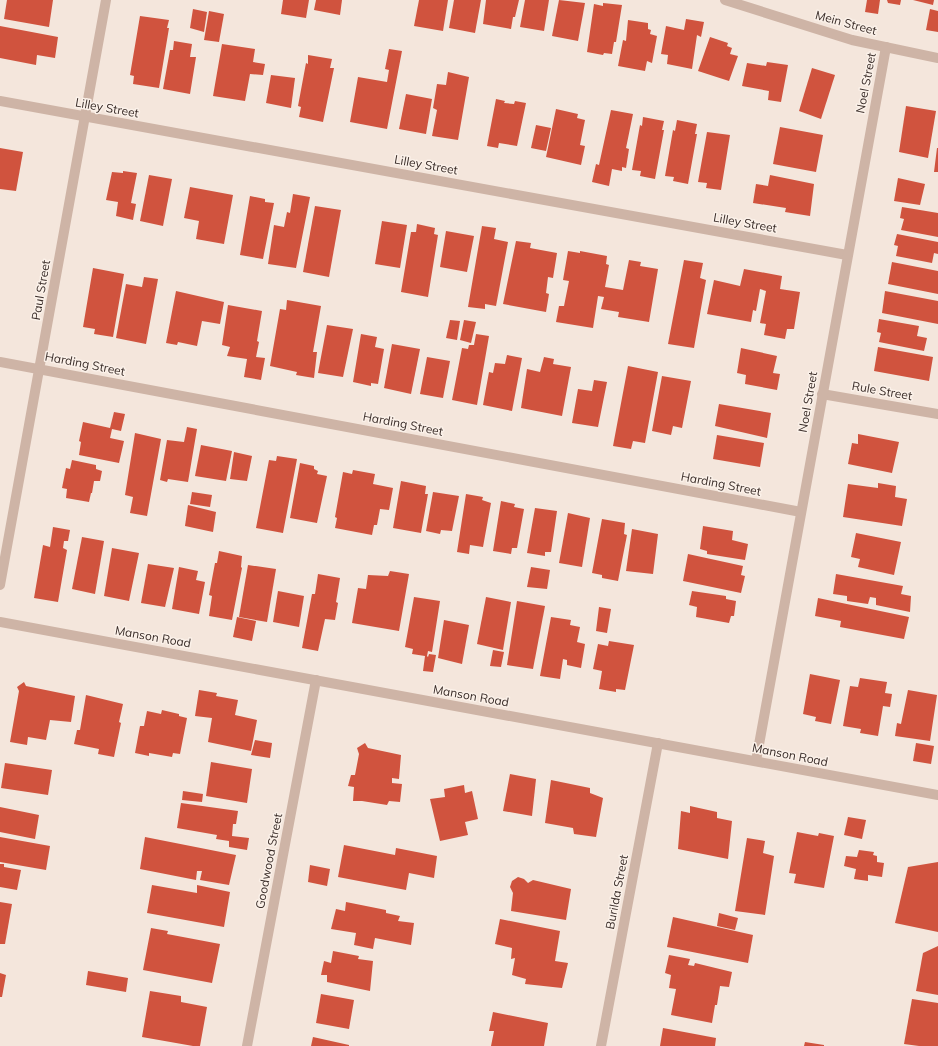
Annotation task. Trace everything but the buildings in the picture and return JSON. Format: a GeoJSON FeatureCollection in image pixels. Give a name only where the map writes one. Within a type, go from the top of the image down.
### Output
{"type":"FeatureCollection","features":[{"type":"Feature","properties":{"kind":"street","name":"Paul Street"},"geometry":{"type":"LineString","coordinates":[[0,585],[106,0]]}},
{"type":"Feature","properties":{"kind":"street","name":"Mein Street"},"geometry":{"type":"LineString","coordinates":[[725,0],[852,40],[938,58]]}},
{"type":"Feature","properties":{"kind":"street","name":"Noel Street"},"geometry":{"type":"LineString","coordinates":[[756,761],[886,47]]}},
{"type":"Feature","properties":{"kind":"street","name":"Lilley Street"},"geometry":{"type":"LineString","coordinates":[[0,102],[847,255]]}},
{"type":"Feature","properties":{"kind":"street","name":"Harding Street"},"geometry":{"type":"LineString","coordinates":[[0,362],[801,512]]}},
{"type":"Feature","properties":{"kind":"street","name":"Rule Street"},"geometry":{"type":"LineString","coordinates":[[822,394],[938,414]]}},
{"type":"Feature","properties":{"kind":"street","name":"Manson Road"},"geometry":{"type":"LineString","coordinates":[[0,622],[938,795]]}},
{"type":"Feature","properties":{"kind":"street","name":"Goodwood Street"},"geometry":{"type":"LineString","coordinates":[[247,1046],[316,680]]}},
{"type":"Feature","properties":{"kind":"street","name":"Burilda Street"},"geometry":{"type":"LineString","coordinates":[[601,1046],[658,743]]}}]}
